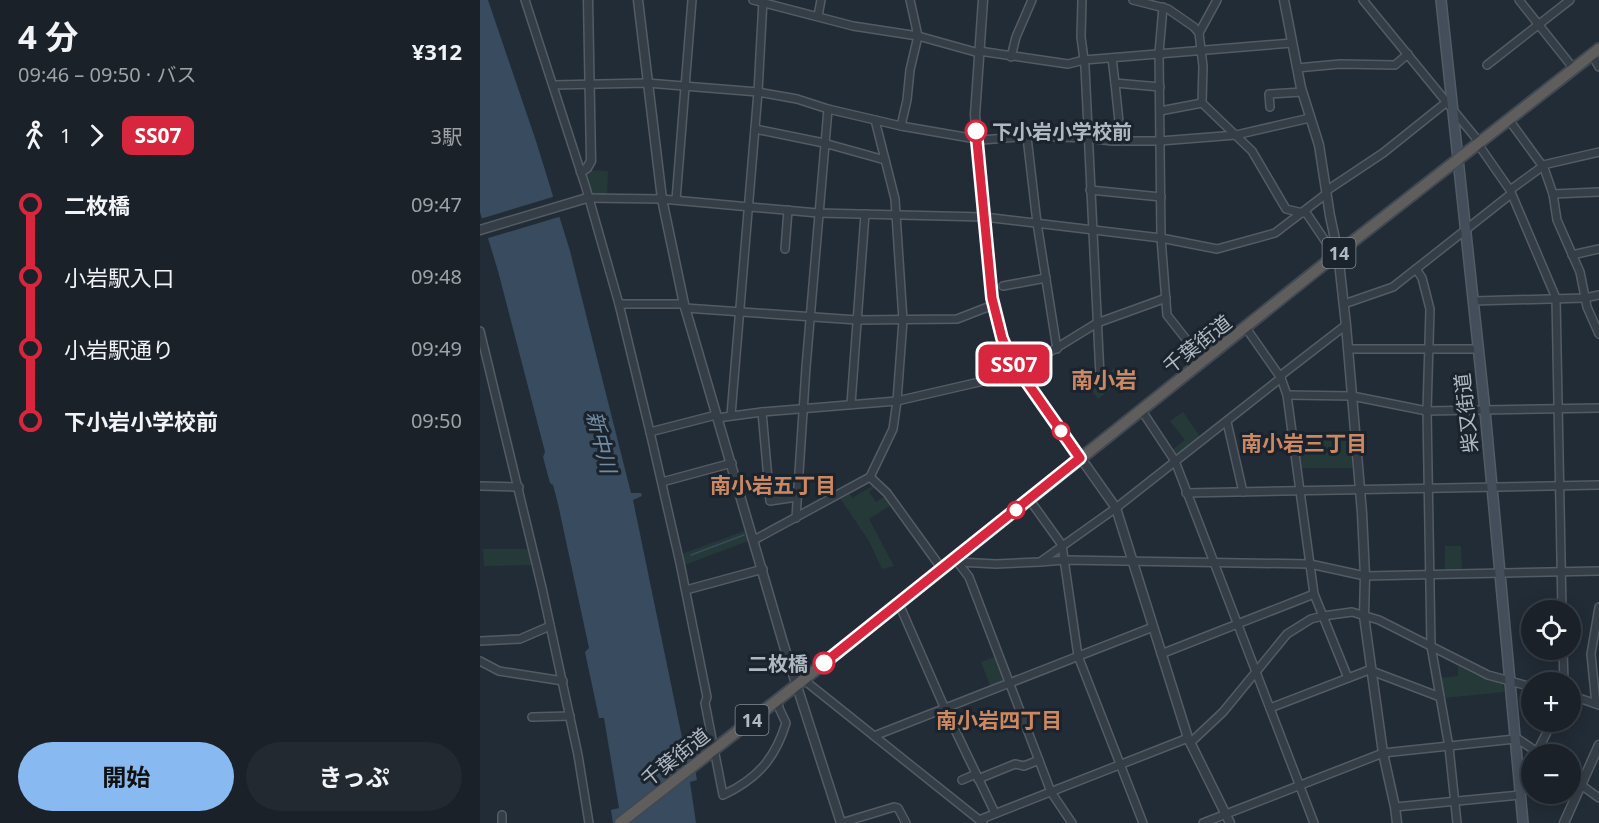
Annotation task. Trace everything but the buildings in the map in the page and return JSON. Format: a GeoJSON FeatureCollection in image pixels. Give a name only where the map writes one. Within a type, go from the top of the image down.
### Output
{"type":"FeatureCollection","features":[{"type":"Feature","properties":{"kind":"highway","name":"千葉街道"},"geometry":{"type":"LineString","coordinates":[[620,823],[942,569],[956,561],[1080,458],[1595,52]]}},
{"type":"Feature","properties":{"kind":"main road","name":"柴又街道"},"geometry":{"type":"LineString","coordinates":[[1441,0],[1450,105],[1485,411],[1523,823]]}},
{"type":"Feature","properties":{"kind":"street"},"geometry":{"type":"LineString","coordinates":[[525,0],[581,172],[619,304],[686,590],[707,697],[705,703],[710,752],[723,795],[759,772],[771,759],[780,743],[790,714]]}},
{"type":"Feature","properties":{"kind":"street"},"geometry":{"type":"LineString","coordinates":[[581,172],[591,161],[588,0]]}},
{"type":"Feature","properties":{"kind":"street"},"geometry":{"type":"LineString","coordinates":[[638,0],[663,199],[685,306],[754,540],[801,682],[841,823],[894,807],[898,808],[906,823]]}},
{"type":"Feature","properties":{"kind":"street"},"geometry":{"type":"LineString","coordinates":[[676,200],[692,0]]}},
{"type":"Feature","properties":{"kind":"street"},"geometry":{"type":"LineString","coordinates":[[753,0],[883,32],[918,36],[979,52],[1068,64],[1112,57],[1292,42]]}},
{"type":"Feature","properties":{"kind":"street"},"geometry":{"type":"LineString","coordinates":[[818,16],[821,0]]}},
{"type":"Feature","properties":{"kind":"street"},"geometry":{"type":"LineString","coordinates":[[901,126],[918,36],[910,0]]}},
{"type":"Feature","properties":{"kind":"street"},"geometry":{"type":"LineString","coordinates":[[983,0],[975,115],[976,140],[993,304],[1007,351],[1116,508],[1189,741],[1228,819]]}},
{"type":"Feature","properties":{"kind":"street"},"geometry":{"type":"LineString","coordinates":[[1011,57],[1019,29],[1032,0]]}},
{"type":"Feature","properties":{"kind":"street"},"geometry":{"type":"LineString","coordinates":[[1082,0],[1081,37],[1100,375]]}},
{"type":"Feature","properties":{"kind":"street"},"geometry":{"type":"LineString","coordinates":[[1133,0],[1165,8],[1194,27],[1199,33],[1202,50],[1202,103],[1252,151],[1286,209],[1304,212],[1332,251],[1338,253]]}},
{"type":"Feature","properties":{"kind":"street"},"geometry":{"type":"LineString","coordinates":[[1169,0],[1165,8],[1159,53],[1161,238],[1167,315],[1204,362]]}},
{"type":"Feature","properties":{"kind":"street"},"geometry":{"type":"LineString","coordinates":[[1199,33],[1217,0]]}},
{"type":"Feature","properties":{"kind":"street"},"geometry":{"type":"LineString","coordinates":[[1284,0],[1302,92],[1319,145],[1338,253],[1359,490],[1365,576],[1364,616],[1383,753],[1395,807],[1396,823]]}},
{"type":"Feature","properties":{"kind":"street"},"geometry":{"type":"LineString","coordinates":[[1363,0],[1450,105],[1479,144],[1510,192],[1556,298],[1562,600]]}},
{"type":"Feature","properties":{"kind":"street"},"geometry":{"type":"LineString","coordinates":[[1519,0],[1574,69]]}},
{"type":"Feature","properties":{"kind":"street"},"geometry":{"type":"LineString","coordinates":[[1487,65],[1570,0]]}},
{"type":"Feature","properties":{"kind":"street"},"geometry":{"type":"LineString","coordinates":[[731,415],[758,92],[763,1]]}},
{"type":"Feature","properties":{"kind":"street"},"geometry":{"type":"LineString","coordinates":[[1595,52],[1599,67]]}},
{"type":"Feature","properties":{"kind":"street"},"geometry":{"type":"LineString","coordinates":[[1297,68],[1340,64],[1395,65],[1408,54]]}},
{"type":"Feature","properties":{"kind":"street"},"geometry":{"type":"LineString","coordinates":[[1112,57],[1121,141]]}},
{"type":"Feature","properties":{"kind":"street"},"geometry":{"type":"LineString","coordinates":[[1114,82],[1160,87]]}},
{"type":"Feature","properties":{"kind":"street"},"geometry":{"type":"LineString","coordinates":[[553,85],[647,83],[758,92],[797,99],[828,109],[901,126],[976,140],[1027,137],[1160,141],[1236,135],[1310,118]]}},
{"type":"Feature","properties":{"kind":"street"},"geometry":{"type":"LineString","coordinates":[[1270,107],[1269,94],[1302,92]]}},
{"type":"Feature","properties":{"kind":"street"},"geometry":{"type":"LineString","coordinates":[[1160,111],[1202,103]]}},
{"type":"Feature","properties":{"kind":"street"},"geometry":{"type":"LineString","coordinates":[[480,230],[587,198],[663,199],[818,213],[984,217],[1161,238],[1217,249],[1272,234],[1450,105]]}},
{"type":"Feature","properties":{"kind":"street"},"geometry":{"type":"LineString","coordinates":[[796,518],[818,213],[828,109]]}},
{"type":"Feature","properties":{"kind":"street"},"geometry":{"type":"LineString","coordinates":[[754,540],[870,477],[893,429],[903,320],[895,199],[875,120]]}},
{"type":"Feature","properties":{"kind":"street"},"geometry":{"type":"LineString","coordinates":[[1509,120],[1543,166],[1553,194],[1557,220],[1580,272],[1585,298],[1599,334]]}},
{"type":"Feature","properties":{"kind":"street"},"geometry":{"type":"LineString","coordinates":[[755,129],[824,143],[885,160]]}},
{"type":"Feature","properties":{"kind":"street"},"geometry":{"type":"LineString","coordinates":[[1027,137],[1037,223],[1057,349]]}},
{"type":"Feature","properties":{"kind":"street"},"geometry":{"type":"LineString","coordinates":[[1344,304],[1393,287],[1466,231],[1543,166],[1599,152]]}},
{"type":"Feature","properties":{"kind":"street"},"geometry":{"type":"LineString","coordinates":[[1090,190],[1161,198]]}},
{"type":"Feature","properties":{"kind":"street"},"geometry":{"type":"LineString","coordinates":[[1553,194],[1599,192]]}},
{"type":"Feature","properties":{"kind":"street"},"geometry":{"type":"LineString","coordinates":[[785,249],[788,210]]}},
{"type":"Feature","properties":{"kind":"street"},"geometry":{"type":"LineString","coordinates":[[851,405],[865,214]]}},
{"type":"Feature","properties":{"kind":"street"},"geometry":{"type":"LineString","coordinates":[[1572,255],[1599,249]]}},
{"type":"Feature","properties":{"kind":"street"},"geometry":{"type":"LineString","coordinates":[[1416,269],[1422,278],[1430,309],[1427,411],[1431,646],[1449,747],[1457,823]]}},
{"type":"Feature","properties":{"kind":"street"},"geometry":{"type":"LineString","coordinates":[[1003,286],[1046,278]]}},
{"type":"Feature","properties":{"kind":"street"},"geometry":{"type":"LineString","coordinates":[[1473,301],[1585,298],[1599,295]]}},
{"type":"Feature","properties":{"kind":"street"},"geometry":{"type":"LineString","coordinates":[[650,432],[716,416],[897,401],[1020,372],[1097,323],[1166,298]]}},
{"type":"Feature","properties":{"kind":"street"},"geometry":{"type":"LineString","coordinates":[[619,304],[685,306],[857,320],[903,320],[957,319],[993,304]]}},
{"type":"Feature","properties":{"kind":"street"},"geometry":{"type":"LineString","coordinates":[[1040,561],[1116,508],[1227,422],[1346,325]]}},
{"type":"Feature","properties":{"kind":"street"},"geometry":{"type":"LineString","coordinates":[[1246,328],[1281,377],[1287,395],[1314,594],[1348,678]]}},
{"type":"Feature","properties":{"kind":"street"},"geometry":{"type":"LineString","coordinates":[[480,331],[519,487],[563,681],[589,823]]}},
{"type":"Feature","properties":{"kind":"street"},"geometry":{"type":"LineString","coordinates":[[1348,349],[1478,349]]}},
{"type":"Feature","properties":{"kind":"street"},"geometry":{"type":"LineString","coordinates":[[1287,395],[1352,396],[1427,411],[1599,408]]}},
{"type":"Feature","properties":{"kind":"street"},"geometry":{"type":"LineString","coordinates":[[1142,411],[1175,461],[1314,823]]}},
{"type":"Feature","properties":{"kind":"street"},"geometry":{"type":"LineString","coordinates":[[762,412],[770,501],[797,497]]}},
{"type":"Feature","properties":{"kind":"street"},"geometry":{"type":"LineString","coordinates":[[1227,422],[1243,492]]}},
{"type":"Feature","properties":{"kind":"street"},"geometry":{"type":"LineString","coordinates":[[662,482],[732,463]]}},
{"type":"Feature","properties":{"kind":"street"},"geometry":{"type":"LineString","coordinates":[[870,477],[887,493],[942,569]]}},
{"type":"Feature","properties":{"kind":"street"},"geometry":{"type":"LineString","coordinates":[[1186,493],[1599,485]]}},
{"type":"Feature","properties":{"kind":"street"},"geometry":{"type":"LineString","coordinates":[[480,486],[519,487]]}},
{"type":"Feature","properties":{"kind":"street"},"geometry":{"type":"LineString","coordinates":[[1029,499],[1062,545],[1078,656],[1143,823]]}},
{"type":"Feature","properties":{"kind":"street"},"geometry":{"type":"LineString","coordinates":[[956,561],[996,564],[1065,560],[1310,564],[1365,576],[1599,571]]}},
{"type":"Feature","properties":{"kind":"street"},"geometry":{"type":"LineString","coordinates":[[956,561],[969,577],[1051,792],[1072,823]]}},
{"type":"Feature","properties":{"kind":"street"},"geometry":{"type":"LineString","coordinates":[[686,590],[763,569]]}},
{"type":"Feature","properties":{"kind":"street"},"geometry":{"type":"LineString","coordinates":[[1161,654],[1314,594]]}},
{"type":"Feature","properties":{"kind":"street"},"geometry":{"type":"LineString","coordinates":[[899,604],[945,709],[995,813]]}},
{"type":"Feature","properties":{"kind":"street"},"geometry":{"type":"LineString","coordinates":[[1581,699],[1597,704],[1596,680],[1591,654],[1597,634],[1599,607]]}},
{"type":"Feature","properties":{"kind":"street"},"geometry":{"type":"LineString","coordinates":[[801,682],[874,736],[981,822],[995,813],[1189,741],[1223,712],[1287,634],[1311,619],[1352,612],[1379,620],[1488,675],[1521,684]]}},
{"type":"Feature","properties":{"kind":"street"},"geometry":{"type":"LineString","coordinates":[[480,641],[520,639],[550,626]]}},
{"type":"Feature","properties":{"kind":"street"},"geometry":{"type":"LineString","coordinates":[[874,736],[1153,627]]}},
{"type":"Feature","properties":{"kind":"street"},"geometry":{"type":"LineString","coordinates":[[480,660],[500,671],[563,681]]}},
{"type":"Feature","properties":{"kind":"street"},"geometry":{"type":"LineString","coordinates":[[1270,708],[1369,670],[1440,698]]}},
{"type":"Feature","properties":{"kind":"street"},"geometry":{"type":"LineString","coordinates":[[778,700],[786,723]]}},
{"type":"Feature","properties":{"kind":"street"},"geometry":{"type":"LineString","coordinates":[[532,717],[570,716]]}},
{"type":"Feature","properties":{"kind":"street"},"geometry":{"type":"LineString","coordinates":[[1206,823],[1228,819],[1301,785],[1383,753],[1515,738],[1525,744]]}},
{"type":"Feature","properties":{"kind":"street"},"geometry":{"type":"LineString","coordinates":[[1564,823],[1599,745]]}},
{"type":"Feature","properties":{"kind":"street"},"geometry":{"type":"LineString","coordinates":[[962,780],[1015,764],[1023,766],[1039,760]]}},
{"type":"Feature","properties":{"kind":"street"},"geometry":{"type":"LineString","coordinates":[[1582,785],[1599,798]]}},
{"type":"Feature","properties":{"kind":"street"},"geometry":{"type":"LineString","coordinates":[[1395,807],[1520,795]]}},
{"type":"Feature","properties":{"kind":"green space"},"geometry":{"type":"Polygon","coordinates":[[[588,170],[608,171],[607,196],[587,194],[584,175],[588,170]]]}},
{"type":"Feature","properties":{"kind":"green space"},"geometry":{"type":"Polygon","coordinates":[[[1116,367],[1120,374],[1108,383],[1112,388],[1098,399],[1089,387],[1116,367]]]}},
{"type":"Feature","properties":{"kind":"green space"},"geometry":{"type":"Polygon","coordinates":[[[1183,412],[1201,438],[1176,458],[1171,451],[1185,440],[1170,421],[1183,412]]]}},
{"type":"Feature","properties":{"kind":"green space"},"geometry":{"type":"Polygon","coordinates":[[[1295,439],[1351,441],[1353,468],[1299,468],[1295,439]]]}},
{"type":"Feature","properties":{"kind":"green space"},"geometry":{"type":"Polygon","coordinates":[[[876,486],[869,492],[876,502],[885,496],[891,505],[869,519],[894,566],[882,569],[869,541],[838,495],[848,490],[852,498],[876,486]]]}},
{"type":"Feature","properties":{"kind":"green space"},"geometry":{"type":"Polygon","coordinates":[[[747,530],[751,540],[682,566],[679,555],[747,530]]]}},
{"type":"Feature","properties":{"kind":"green space"},"geometry":{"type":"Polygon","coordinates":[[[1445,546],[1461,546],[1462,570],[1445,571],[1445,546]]]}},
{"type":"Feature","properties":{"kind":"green space"},"geometry":{"type":"Polygon","coordinates":[[[483,549],[532,549],[535,565],[484,566],[483,549]]]}},
{"type":"Feature","properties":{"kind":"green space"},"geometry":{"type":"Polygon","coordinates":[[[997,656],[1007,682],[991,688],[981,662],[997,656]]]}},
{"type":"Feature","properties":{"kind":"green space"},"geometry":{"type":"Polygon","coordinates":[[[1458,666],[1476,675],[1503,683],[1504,692],[1444,698],[1440,678],[1458,676],[1458,666]]]}},
{"type":"Feature","properties":{"kind":"water","name":"新中川"},"geometry":{"type":"Polygon","coordinates":[[[480,0],[488,0],[536,141],[570,251],[631,493],[641,493],[642,496],[633,500],[685,752],[692,752],[697,780],[690,782],[696,823],[613,823],[611,810],[619,808],[604,718],[599,718],[585,652],[589,648],[558,504],[543,457],[545,452],[498,271],[480,212],[480,0]]]}},
{"type":"Feature","properties":{"kind":"pier"},"geometry":{"type":"Polygon","coordinates":[[[556,196],[562,216],[485,239],[480,219],[556,196]]]}},
{"type":"Feature","properties":{"kind":"waterway"},"geometry":{"type":"LineString","coordinates":[[768,528],[789,517]]}},
{"type":"Feature","properties":{"kind":"waterway"},"geometry":{"type":"LineString","coordinates":[[691,555],[744,535]]}},
{"type":"Feature","properties":{"kind":"bus line","name":"SS07"},"geometry":{"type":"LineString","coordinates":[[824,663],[1080,458],[1012,361],[1002,338],[992,298],[976,131]]}},
{"type":"Feature","properties":{"kind":"place","name":"下小岩小学校前"},"geometry":{"type":"Point","coordinates":[976,131]}},
{"type":"Feature","properties":{"kind":"place","name":"二枚橋"},"geometry":{"type":"Point","coordinates":[824,663]}},
{"type":"Feature","properties":{"kind":"district","name":"南小岩"},"geometry":{"type":"Point","coordinates":[1104,379]}},
{"type":"Feature","properties":{"kind":"district","name":"南小岩三丁目"},"geometry":{"type":"Point","coordinates":[1304,443]}},
{"type":"Feature","properties":{"kind":"district","name":"南小岩五丁目"},"geometry":{"type":"Point","coordinates":[773,485]}},
{"type":"Feature","properties":{"kind":"district","name":"南小岩四丁目"},"geometry":{"type":"Point","coordinates":[999,720]}}]}
